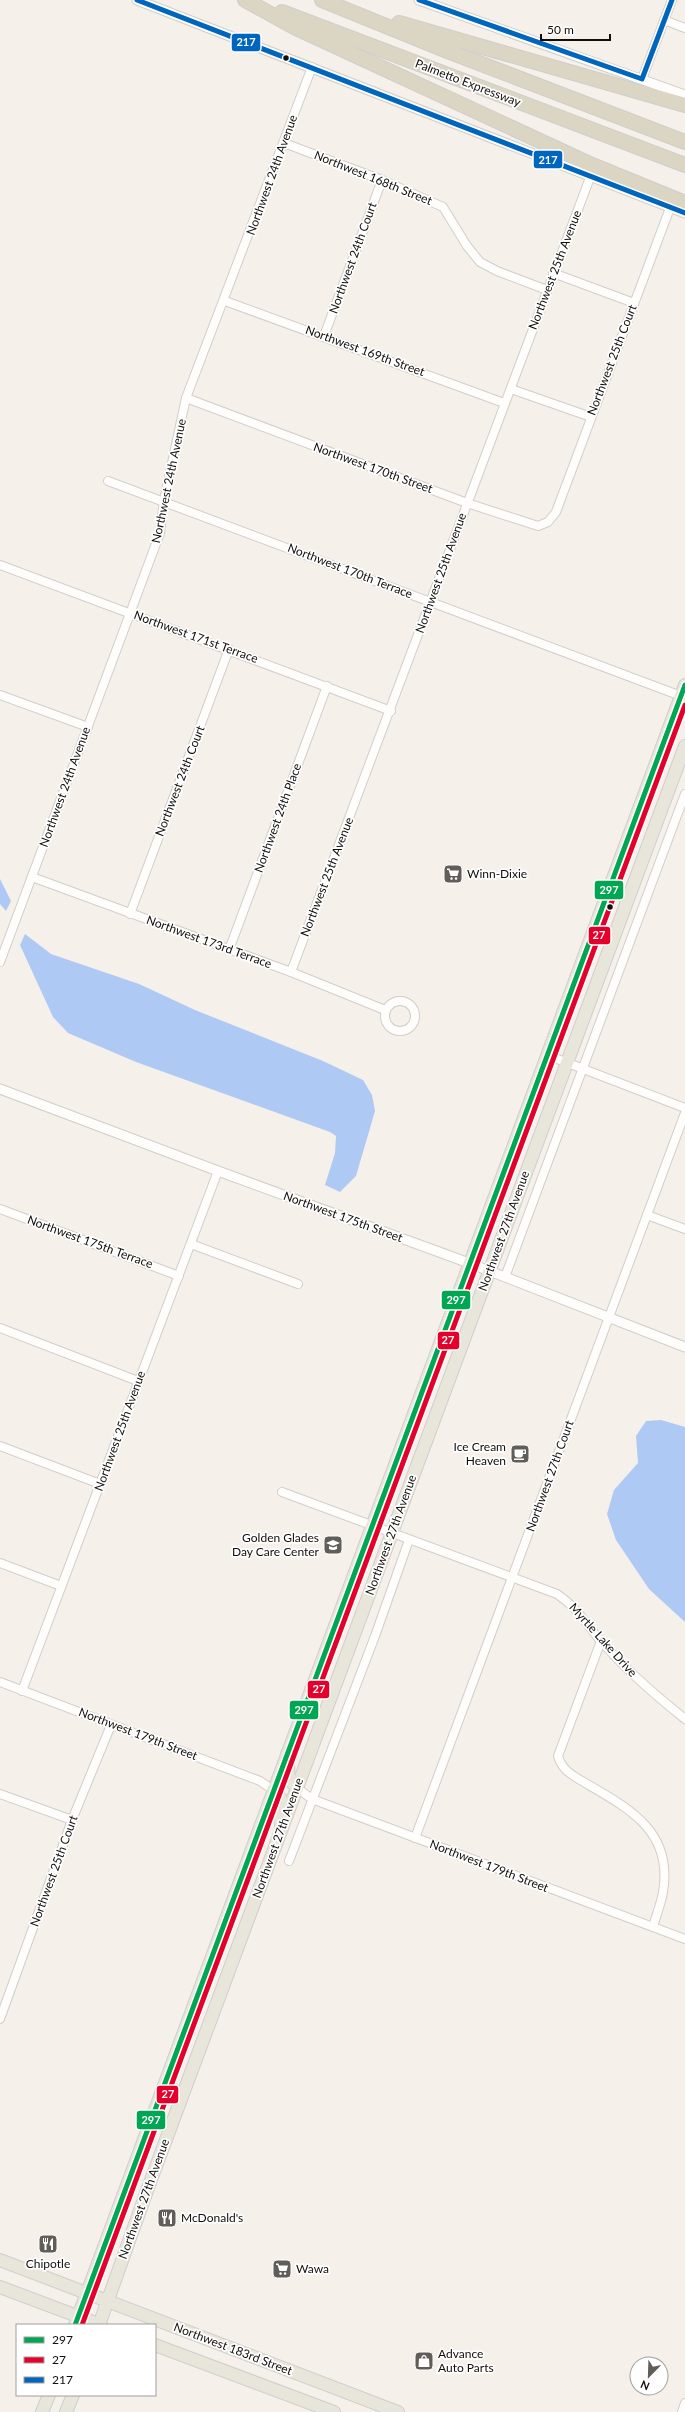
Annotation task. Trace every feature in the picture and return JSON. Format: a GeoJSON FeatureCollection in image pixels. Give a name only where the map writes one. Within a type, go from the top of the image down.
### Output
{"type":"FeatureCollection","features":[{"type":"Feature","properties":{"kind":"highway"},"geometry":{"type":"LineString","coordinates":[[245,0],[296,28],[592,165],[685,203]]}},
{"type":"Feature","properties":{"kind":"highway","name":"Palmetto Expressway"},"geometry":{"type":"LineString","coordinates":[[250,0],[685,165]]}},
{"type":"Feature","properties":{"kind":"highway","name":"Palmetto Expressway"},"geometry":{"type":"LineString","coordinates":[[322,0],[445,50],[685,142]]}},
{"type":"Feature","properties":{"kind":"highway"},"geometry":{"type":"LineString","coordinates":[[340,7],[685,105]]}},
{"type":"Feature","properties":{"kind":"main road","name":"Northwest 27th Avenue"},"geometry":{"type":"LineString","coordinates":[[76,2321],[469,1263],[614,876],[684,695]]}},
{"type":"Feature","properties":{"kind":"main road","name":"Northwest 27th Avenue"},"geometry":{"type":"LineString","coordinates":[[100,2324],[107,2301],[214,2009],[684,749]]}},
{"type":"Feature","properties":{"kind":"main road"},"geometry":{"type":"LineString","coordinates":[[614,876],[633,884]]}},
{"type":"Feature","properties":{"kind":"main road"},"geometry":{"type":"LineString","coordinates":[[287,1752],[289,1779],[297,1788]]}},
{"type":"Feature","properties":{"kind":"main road"},"geometry":{"type":"LineString","coordinates":[[273,1790],[281,1799],[280,1808],[282,1828]]}},
{"type":"Feature","properties":{"kind":"main road"},"geometry":{"type":"LineString","coordinates":[[195,2002],[214,2009]]}},
{"type":"Feature","properties":{"kind":"main road","name":"Northwest 183rd Street"},"geometry":{"type":"LineString","coordinates":[[0,2260],[398,2412]]}},
{"type":"Feature","properties":{"kind":"main road"},"geometry":{"type":"LineString","coordinates":[[0,2288],[76,2321],[94,2324]]}},
{"type":"Feature","properties":{"kind":"main road","name":"Northwest 183rd Street"},"geometry":{"type":"LineString","coordinates":[[156,2345],[334,2412]]}},
{"type":"Feature","properties":{"kind":"main road"},"geometry":{"type":"LineString","coordinates":[[42,2412],[48,2396]]}},
{"type":"Feature","properties":{"kind":"main road"},"geometry":{"type":"LineString","coordinates":[[66,2412],[72,2396]]}},
{"type":"Feature","properties":{"kind":"street"},"geometry":{"type":"LineString","coordinates":[[137,0],[591,175],[685,213]]}},
{"type":"Feature","properties":{"kind":"street"},"geometry":{"type":"LineString","coordinates":[[419,0],[685,95]]}},
{"type":"Feature","properties":{"kind":"street"},"geometry":{"type":"LineString","coordinates":[[642,79],[672,0]]}},
{"type":"Feature","properties":{"kind":"street"},"geometry":{"type":"LineString","coordinates":[[664,20],[685,28]]}},
{"type":"Feature","properties":{"kind":"street","name":"Northwest 24th Avenue"},"geometry":{"type":"LineString","coordinates":[[0,962],[160,533],[164,500],[186,398],[225,301],[312,67]]}},
{"type":"Feature","properties":{"kind":"street","name":"Northwest 168th Street"},"geometry":{"type":"LineString","coordinates":[[284,143],[382,180],[443,206],[467,246],[480,262],[547,290]]}},
{"type":"Feature","properties":{"kind":"street","name":"Northwest 25th Avenue"},"geometry":{"type":"LineString","coordinates":[[291,972],[391,711],[504,403],[511,389],[553,273],[591,175]]}},
{"type":"Feature","properties":{"kind":"street","name":"Northwest 24th Court"},"geometry":{"type":"LineString","coordinates":[[324,336],[382,180]]}},
{"type":"Feature","properties":{"kind":"street","name":"Northwest 25th Court"},"geometry":{"type":"LineString","coordinates":[[556,512],[670,208]]}},
{"type":"Feature","properties":{"kind":"street"},"geometry":{"type":"LineString","coordinates":[[553,273],[634,302]]}},
{"type":"Feature","properties":{"kind":"street","name":"Northwest 169th Street"},"geometry":{"type":"LineString","coordinates":[[225,301],[504,403]]}},
{"type":"Feature","properties":{"kind":"street"},"geometry":{"type":"LineString","coordinates":[[511,389],[591,417]]}},
{"type":"Feature","properties":{"kind":"street","name":"Northwest 170th Street"},"geometry":{"type":"LineString","coordinates":[[186,398],[467,503],[538,526],[548,522],[556,512]]}},
{"type":"Feature","properties":{"kind":"street","name":"Northwest 170th Terrace"},"geometry":{"type":"LineString","coordinates":[[108,481],[164,500],[430,602],[684,695]]}},
{"type":"Feature","properties":{"kind":"street","name":"Northwest 171st Terrace"},"geometry":{"type":"LineString","coordinates":[[0,565],[229,649],[391,711]]}},
{"type":"Feature","properties":{"kind":"street","name":"Northwest 24th Court"},"geometry":{"type":"LineString","coordinates":[[130,914],[229,649]]}},
{"type":"Feature","properties":{"kind":"street","name":"Northwest 24th Place"},"geometry":{"type":"LineString","coordinates":[[229,950],[327,686]]}},
{"type":"Feature","properties":{"kind":"street"},"geometry":{"type":"LineString","coordinates":[[0,695],[88,727]]}},
{"type":"Feature","properties":{"kind":"street"},"geometry":{"type":"LineString","coordinates":[[505,1277],[685,794]]}},
{"type":"Feature","properties":{"kind":"street","name":"Northwest 173rd Terrace"},"geometry":{"type":"LineString","coordinates":[[32,877],[291,972],[385,1010]]}},
{"type":"Feature","properties":{"kind":"street"},"geometry":{"type":"LineString","coordinates":[[547,1055],[685,1108]]}},
{"type":"Feature","properties":{"kind":"street","name":"Northwest 175th Street"},"geometry":{"type":"LineString","coordinates":[[0,1088],[218,1171],[469,1263],[685,1347]]}},
{"type":"Feature","properties":{"kind":"street","name":"Northwest 27th Court"},"geometry":{"type":"LineString","coordinates":[[415,1838],[685,1113]]}},
{"type":"Feature","properties":{"kind":"street","name":"Northwest 25th Avenue"},"geometry":{"type":"LineString","coordinates":[[22,1691],[218,1171]]}},
{"type":"Feature","properties":{"kind":"street","name":"Northwest 175th Terrace"},"geometry":{"type":"LineString","coordinates":[[0,1209],[179,1276]]}},
{"type":"Feature","properties":{"kind":"street"},"geometry":{"type":"LineString","coordinates":[[647,1215],[685,1229]]}},
{"type":"Feature","properties":{"kind":"street"},"geometry":{"type":"LineString","coordinates":[[191,1244],[298,1284]]}},
{"type":"Feature","properties":{"kind":"street"},"geometry":{"type":"LineString","coordinates":[[0,1328],[138,1381]]}},
{"type":"Feature","properties":{"kind":"street"},"geometry":{"type":"LineString","coordinates":[[0,1446],[100,1484]]}},
{"type":"Feature","properties":{"kind":"street","name":"Myrtle Lake Drive"},"geometry":{"type":"LineString","coordinates":[[282,1492],[557,1594],[569,1602],[580,1613],[601,1641],[651,1692],[685,1719]]}},
{"type":"Feature","properties":{"kind":"street"},"geometry":{"type":"LineString","coordinates":[[289,1861],[409,1540]]}},
{"type":"Feature","properties":{"kind":"street"},"geometry":{"type":"LineString","coordinates":[[0,1563],[61,1586]]}},
{"type":"Feature","properties":{"kind":"street"},"geometry":{"type":"LineString","coordinates":[[601,1641],[558,1756],[560,1764],[568,1773],[622,1804],[638,1817],[650,1829],[662,1848],[664,1871],[663,1892],[653,1927]]}},
{"type":"Feature","properties":{"kind":"street","name":"Northwest 179th Street"},"geometry":{"type":"LineString","coordinates":[[0,1682],[260,1781],[273,1790]]}},
{"type":"Feature","properties":{"kind":"street","name":"Northwest 25th Court"},"geometry":{"type":"LineString","coordinates":[[0,2019],[72,1820],[111,1724]]}},
{"type":"Feature","properties":{"kind":"street","name":"Northwest 179th Street"},"geometry":{"type":"LineString","coordinates":[[297,1788],[312,1799],[685,1939]]}},
{"type":"Feature","properties":{"kind":"street"},"geometry":{"type":"LineString","coordinates":[[0,1794],[72,1820]]}},
{"type":"Feature","properties":{"kind":"street"},"geometry":{"type":"LineString","coordinates":[[682,2412],[685,2404]]}},
{"type":"Feature","properties":{"kind":"water"},"geometry":{"type":"Polygon","coordinates":[[[0,879],[11,901],[6,911],[0,904],[0,879]]]}},
{"type":"Feature","properties":{"kind":"water"},"geometry":{"type":"Polygon","coordinates":[[[25,934],[51,954],[139,984],[195,1010],[323,1061],[363,1080],[372,1095],[375,1111],[356,1176],[340,1192],[325,1185],[335,1153],[336,1136],[330,1132],[136,1062],[68,1033],[53,1017],[20,945],[25,934]]]}},
{"type":"Feature","properties":{"kind":"water"},"geometry":{"type":"Polygon","coordinates":[[[661,1420],[685,1427],[685,1622],[649,1589],[616,1540],[607,1514],[614,1490],[638,1463],[636,1436],[646,1421],[661,1420]]]}},
{"type":"Feature","properties":{"kind":"transit line","name":"217"},"geometry":{"type":"LineString","coordinates":[[137,0],[685,213]]}},
{"type":"Feature","properties":{"kind":"transit line","name":"217"},"geometry":{"type":"LineString","coordinates":[[419,0],[642,79],[672,0]]}},
{"type":"Feature","properties":{"kind":"transit line","name":"297"},"geometry":{"type":"LineString","coordinates":[[75,2324],[685,685]]}},
{"type":"Feature","properties":{"kind":"transit line","name":"27"},"geometry":{"type":"LineString","coordinates":[[82,2324],[685,705]]}},
{"type":"Feature","properties":{"kind":"place","name":"Winn-Dixie"},"geometry":{"type":"Point","coordinates":[453,874]}},
{"type":"Feature","properties":{"kind":"place","name":"Ice Cream Heaven"},"geometry":{"type":"Point","coordinates":[520,1454]}},
{"type":"Feature","properties":{"kind":"place","name":"Golden Glades Day Care Center"},"geometry":{"type":"Point","coordinates":[333,1545]}},
{"type":"Feature","properties":{"kind":"place","name":"McDonald's"},"geometry":{"type":"Point","coordinates":[167,2218]}},
{"type":"Feature","properties":{"kind":"place","name":"Chipotle"},"geometry":{"type":"Point","coordinates":[48,2244]}},
{"type":"Feature","properties":{"kind":"place","name":"Wawa"},"geometry":{"type":"Point","coordinates":[282,2269]}},
{"type":"Feature","properties":{"kind":"place","name":"Advance Auto Parts"},"geometry":{"type":"Point","coordinates":[424,2361]}}]}
